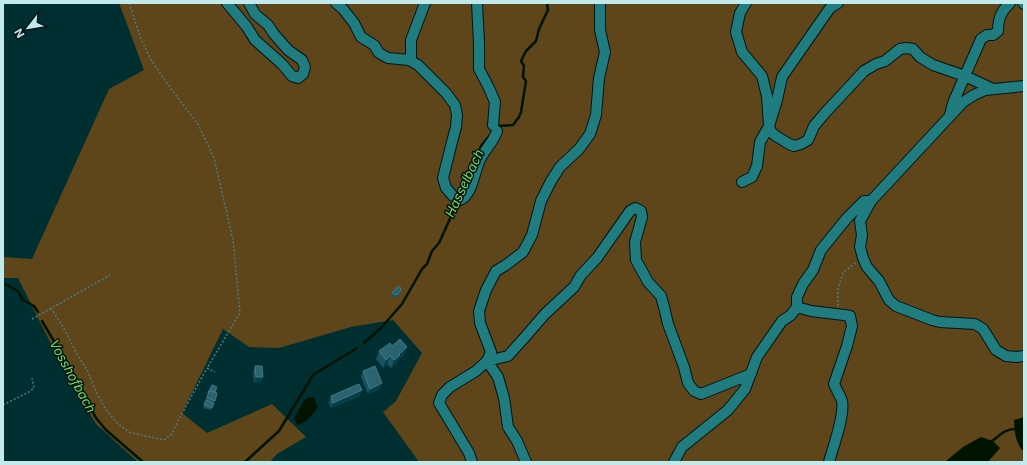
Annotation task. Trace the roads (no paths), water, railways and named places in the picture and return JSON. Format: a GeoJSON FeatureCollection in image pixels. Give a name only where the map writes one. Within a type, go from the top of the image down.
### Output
{"type":"FeatureCollection","features":[{"type":"Feature","properties":{"kind":"lane"},"geometry":{"type":"LineString","coordinates":[[227,3],[247,27],[255,40],[282,64],[292,76],[298,78],[303,74],[305,68],[302,60],[288,50],[268,25],[256,14],[249,3]]}},
{"type":"Feature","properties":{"kind":"lane"},"geometry":{"type":"LineString","coordinates":[[336,3],[354,23],[361,37],[374,46],[379,53],[388,58],[409,60],[418,65],[446,93],[455,105],[457,115],[456,127],[443,178],[446,188],[456,198],[464,199],[468,194],[481,157],[496,137],[495,102],[479,69],[477,3]]}},
{"type":"Feature","properties":{"kind":"lane"},"geometry":{"type":"LineString","coordinates":[[409,60],[411,58],[411,40],[425,3]]}},
{"type":"Feature","properties":{"kind":"lane"},"geometry":{"type":"LineString","coordinates":[[472,462],[470,453],[439,403],[442,395],[450,387],[476,371],[487,361],[491,352],[480,323],[479,312],[486,290],[496,271],[523,252],[532,235],[541,200],[551,181],[560,167],[579,149],[590,134],[596,115],[599,78],[605,52],[600,30],[600,3]]}},
{"type":"Feature","properties":{"kind":"lane"},"geometry":{"type":"LineString","coordinates":[[746,3],[740,13],[736,32],[742,52],[762,76],[767,96],[768,126],[771,132],[794,146],[808,140],[814,126],[864,71],[885,61],[900,49],[906,48],[913,50],[920,57],[933,65],[965,76],[993,89]]}},
{"type":"Feature","properties":{"kind":"lane"},"geometry":{"type":"LineString","coordinates":[[742,182],[752,177],[757,166],[760,142],[768,126],[777,100],[782,77],[830,8],[838,3]]}},
{"type":"Feature","properties":{"kind":"lane"},"geometry":{"type":"LineString","coordinates":[[950,115],[953,103],[981,39],[987,35],[993,35],[998,31],[998,22],[1001,14],[1010,3]]}},
{"type":"Feature","properties":{"kind":"lane"},"geometry":{"type":"LineString","coordinates":[[1024,86],[985,90],[962,102],[871,201],[860,220],[862,235],[860,247],[863,258],[879,281],[889,300],[896,306],[940,322],[975,324],[983,329],[996,350],[1006,356],[1016,358],[1024,356]]}},
{"type":"Feature","properties":{"kind":"lane"},"geometry":{"type":"LineString","coordinates":[[674,462],[682,447],[728,410],[745,389],[757,357],[782,321],[797,307],[797,297],[813,270],[820,250],[847,218],[864,202],[871,201]]}},
{"type":"Feature","properties":{"kind":"lane"},"geometry":{"type":"LineString","coordinates":[[487,361],[508,356],[545,314],[574,287],[581,275],[597,258],[630,211],[636,208],[641,211],[642,217],[635,242],[636,260],[648,282],[661,296],[668,324],[684,367],[688,383],[694,392],[701,394],[751,374]]}},
{"type":"Feature","properties":{"kind":"lane"},"geometry":{"type":"LineString","coordinates":[[797,307],[811,311],[850,316],[852,326],[834,384],[842,401],[842,412],[829,462]]}},
{"type":"Feature","properties":{"kind":"lane"},"geometry":{"type":"LineString","coordinates":[[487,361],[498,377],[504,398],[508,427],[517,441],[526,462]]}},
{"type":"Feature","properties":{"kind":"waterway","name":"Hasselbach"},"geometry":{"type":"LineString","coordinates":[[496,128],[498,126],[513,125],[519,117],[526,81],[523,77],[524,66],[521,61],[526,51],[536,41],[539,29],[548,10],[547,3]]}},
{"type":"Feature","properties":{"kind":"waterway","name":"Hasselbach"},"geometry":{"type":"LineString","coordinates":[[478,154],[481,146],[490,135]]}},
{"type":"Feature","properties":{"kind":"waterway","name":"Hasselbach"},"geometry":{"type":"LineString","coordinates":[[460,196],[471,172]]}},
{"type":"Feature","properties":{"kind":"waterway","name":"Hasselbach"},"geometry":{"type":"LineString","coordinates":[[364,343],[381,328],[402,304],[422,269],[427,264],[432,251],[439,243],[458,201]]}},
{"type":"Feature","properties":{"kind":"waterway","name":"Vosshofbach"},"geometry":{"type":"LineString","coordinates":[[3,283],[18,291],[23,300],[34,306],[38,312]]}},
{"type":"Feature","properties":{"kind":"waterway","name":"Vosshofbach"},"geometry":{"type":"LineString","coordinates":[[42,321],[76,378],[96,418],[106,430],[143,462]]}},
{"type":"Feature","properties":{"kind":"waterway","name":"Hasselbach"},"geometry":{"type":"LineString","coordinates":[[245,462],[279,431],[313,375],[357,348]]}},
{"type":"Feature","properties":{"kind":"waterway"},"geometry":{"type":"LineString","coordinates":[[991,442],[1006,431],[1016,429]]}}]}
